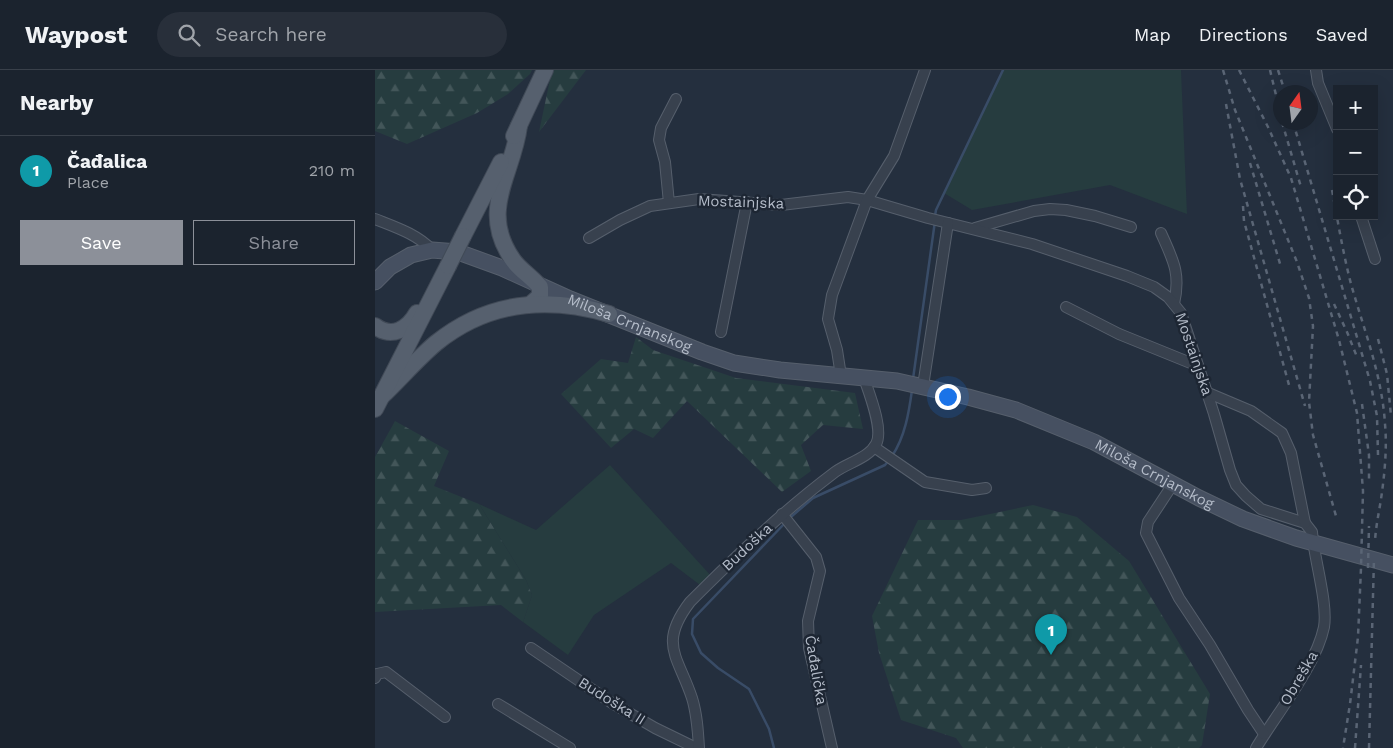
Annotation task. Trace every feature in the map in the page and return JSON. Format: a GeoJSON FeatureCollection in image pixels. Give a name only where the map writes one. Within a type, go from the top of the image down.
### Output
{"type":"FeatureCollection","features":[{"type":"Feature","properties":{"kind":"main road"},"geometry":{"type":"LineString","coordinates":[[378,403],[519,126],[545,70]]}},
{"type":"Feature","properties":{"kind":"main road"},"geometry":{"type":"LineString","coordinates":[[519,126],[515,151],[499,196],[499,224],[503,242],[513,260],[520,269],[539,285],[541,290],[540,296],[531,304]]}},
{"type":"Feature","properties":{"kind":"main road","name":"Miloša Crnjanskog"},"geometry":{"type":"LineString","coordinates":[[375,282],[401,259],[432,250],[453,251],[502,268],[701,352],[734,363],[765,369],[900,382],[998,404],[1035,417],[1094,442],[1206,502],[1243,519],[1393,565]]}},
{"type":"Feature","properties":{"kind":"main road"},"geometry":{"type":"LineString","coordinates":[[375,326],[390,332],[406,327],[413,320],[446,269]]}},
{"type":"Feature","properties":{"kind":"main road"},"geometry":{"type":"LineString","coordinates":[[378,403],[432,346],[457,328],[489,313],[531,304],[569,304],[609,314]]}},
{"type":"Feature","properties":{"kind":"street"},"geometry":{"type":"LineString","coordinates":[[841,376],[837,350],[828,319],[832,295],[867,200],[894,156],[925,70]]}},
{"type":"Feature","properties":{"kind":"street"},"geometry":{"type":"LineString","coordinates":[[1316,70],[1318,83],[1333,119]]}},
{"type":"Feature","properties":{"kind":"street"},"geometry":{"type":"LineString","coordinates":[[669,203],[665,162],[659,140],[661,128],[676,99]]}},
{"type":"Feature","properties":{"kind":"street","name":"Mostainjska"},"geometry":{"type":"LineString","coordinates":[[589,238],[620,220],[650,206],[699,199],[781,204],[848,197],[867,200],[946,223],[1032,244],[1127,276],[1154,287],[1174,304],[1181,313],[1207,392],[1229,470],[1236,485],[1261,509],[1305,523]]}},
{"type":"Feature","properties":{"kind":"street"},"geometry":{"type":"LineString","coordinates":[[721,332],[747,202]]}},
{"type":"Feature","properties":{"kind":"street"},"geometry":{"type":"LineString","coordinates":[[972,229],[1034,211],[1050,209],[1095,216],[1131,228]]}},
{"type":"Feature","properties":{"kind":"street"},"geometry":{"type":"LineString","coordinates":[[375,219],[411,234],[432,250]]}},
{"type":"Feature","properties":{"kind":"street"},"geometry":{"type":"LineString","coordinates":[[1362,220],[1375,259]]}},
{"type":"Feature","properties":{"kind":"street"},"geometry":{"type":"LineString","coordinates":[[920,386],[946,223]]}},
{"type":"Feature","properties":{"kind":"street"},"geometry":{"type":"LineString","coordinates":[[1161,233],[1175,263],[1178,286],[1174,304]]}},
{"type":"Feature","properties":{"kind":"street"},"geometry":{"type":"LineString","coordinates":[[1066,307],[1119,334],[1198,366]]}},
{"type":"Feature","properties":{"kind":"street"},"geometry":{"type":"LineString","coordinates":[[864,378],[877,424],[878,450],[925,482],[972,490],[986,488]]}},
{"type":"Feature","properties":{"kind":"street"},"geometry":{"type":"LineString","coordinates":[[1207,392],[1251,411],[1283,433],[1291,453],[1305,523],[1312,532],[1313,542]]}},
{"type":"Feature","properties":{"kind":"street","name":"Budoška"},"geometry":{"type":"LineString","coordinates":[[697,748],[697,724],[692,698],[674,654],[672,643],[674,628],[681,613],[690,602],[782,514],[837,470],[871,451],[878,450]]}},
{"type":"Feature","properties":{"kind":"street"},"geometry":{"type":"LineString","coordinates":[[1173,484],[1148,522],[1146,533],[1179,598],[1248,710],[1265,734]]}},
{"type":"Feature","properties":{"kind":"street","name":"Čađalička"},"geometry":{"type":"LineString","coordinates":[[782,514],[816,557],[820,571],[809,622],[809,648],[833,748]]}},
{"type":"Feature","properties":{"kind":"street","name":"Obreška"},"geometry":{"type":"LineString","coordinates":[[1256,748],[1311,662],[1324,627],[1323,602],[1313,542]]}},
{"type":"Feature","properties":{"kind":"street","name":"Budoška II"},"geometry":{"type":"LineString","coordinates":[[531,648],[612,703],[655,728],[697,748]]}},
{"type":"Feature","properties":{"kind":"street"},"geometry":{"type":"LineString","coordinates":[[375,678],[377,674],[385,672],[445,717]]}},
{"type":"Feature","properties":{"kind":"street"},"geometry":{"type":"LineString","coordinates":[[498,704],[571,748]]}},
{"type":"Feature","properties":{"kind":"green space"},"geometry":{"type":"Polygon","coordinates":[[[375,70],[532,70],[508,94],[477,113],[407,144],[375,131],[375,70]]]}},
{"type":"Feature","properties":{"kind":"green space"},"geometry":{"type":"Polygon","coordinates":[[[552,70],[586,70],[539,132],[552,70]]]}},
{"type":"Feature","properties":{"kind":"green space"},"geometry":{"type":"Polygon","coordinates":[[[1003,70],[1181,70],[1187,214],[1110,185],[972,210],[944,193],[1003,70]]]}},
{"type":"Feature","properties":{"kind":"green space"},"geometry":{"type":"Polygon","coordinates":[[[636,337],[653,350],[736,378],[855,393],[863,429],[823,425],[801,445],[811,471],[782,492],[687,401],[653,438],[634,429],[611,448],[561,394],[601,359],[628,363],[636,337]]]}},
{"type":"Feature","properties":{"kind":"green space"},"geometry":{"type":"Polygon","coordinates":[[[395,421],[449,451],[434,486],[479,504],[526,580],[532,595],[523,622],[501,605],[375,612],[375,457],[395,421]]]}},
{"type":"Feature","properties":{"kind":"green space"},"geometry":{"type":"Polygon","coordinates":[[[610,465],[713,578],[704,588],[671,563],[594,615],[568,655],[523,622],[532,595],[526,580],[479,504],[536,530],[610,465]]]}},
{"type":"Feature","properties":{"kind":"green space"},"geometry":{"type":"Polygon","coordinates":[[[1033,505],[1077,517],[1129,561],[1210,694],[1202,745],[1199,748],[963,748],[956,738],[901,720],[879,653],[872,616],[918,520],[961,520],[1033,505]]]}},
{"type":"Feature","properties":{"kind":"waterway"},"geometry":{"type":"LineString","coordinates":[[935,216],[936,210],[1003,70]]}},
{"type":"Feature","properties":{"kind":"waterway"},"geometry":{"type":"LineString","coordinates":[[913,379],[935,221]]}},
{"type":"Feature","properties":{"kind":"waterway"},"geometry":{"type":"LineString","coordinates":[[892,456],[903,433],[912,390]]}},
{"type":"Feature","properties":{"kind":"waterway"},"geometry":{"type":"LineString","coordinates":[[792,516],[813,498],[885,465],[889,460]]}},
{"type":"Feature","properties":{"kind":"waterway"},"geometry":{"type":"LineString","coordinates":[[774,748],[769,729],[749,689],[718,668],[701,653],[692,634],[693,619],[785,523]]}},
{"type":"Feature","properties":{"kind":"railway"},"geometry":{"type":"LineString","coordinates":[[1223,70],[1235,110],[1297,262],[1309,298],[1313,326],[1309,402],[1313,435],[1336,516]]}},
{"type":"Feature","properties":{"kind":"railway"},"geometry":{"type":"LineString","coordinates":[[1239,70],[1291,178],[1339,340],[1357,413],[1363,491],[1361,568],[1358,637],[1343,748]]}},
{"type":"Feature","properties":{"kind":"railway"},"geometry":{"type":"LineString","coordinates":[[1270,70],[1274,85]]}},
{"type":"Feature","properties":{"kind":"railway"},"geometry":{"type":"LineString","coordinates":[[1278,70],[1283,85]]}},
{"type":"Feature","properties":{"kind":"railway"},"geometry":{"type":"LineString","coordinates":[[1226,104],[1240,179],[1305,406]]}},
{"type":"Feature","properties":{"kind":"railway"},"geometry":{"type":"LineString","coordinates":[[1284,130],[1301,187]]}},
{"type":"Feature","properties":{"kind":"railway"},"geometry":{"type":"LineString","coordinates":[[1295,130],[1370,381],[1377,416],[1378,455]]}},
{"type":"Feature","properties":{"kind":"railway"},"geometry":{"type":"LineString","coordinates":[[1250,163],[1281,267]]}},
{"type":"Feature","properties":{"kind":"railway"},"geometry":{"type":"LineString","coordinates":[[1332,190],[1348,272],[1376,370],[1383,406],[1386,432],[1385,458],[1375,541]]}},
{"type":"Feature","properties":{"kind":"railway"},"geometry":{"type":"LineString","coordinates":[[1243,206],[1244,221],[1289,385]]}},
{"type":"Feature","properties":{"kind":"railway"},"geometry":{"type":"LineString","coordinates":[[1334,304],[1357,357]]}},
{"type":"Feature","properties":{"kind":"railway"},"geometry":{"type":"LineString","coordinates":[[1378,339],[1387,374],[1391,416]]}},
{"type":"Feature","properties":{"kind":"railway"},"geometry":{"type":"LineString","coordinates":[[1362,404],[1369,455],[1369,483]]}},
{"type":"Feature","properties":{"kind":"railway"},"geometry":{"type":"LineString","coordinates":[[1368,568],[1369,526]]}},
{"type":"Feature","properties":{"kind":"railway"},"geometry":{"type":"LineString","coordinates":[[1369,748],[1374,558]]}},
{"type":"Feature","properties":{"kind":"railway"},"geometry":{"type":"LineString","coordinates":[[1355,748],[1361,665]]}},
{"type":"Feature","properties":{"kind":"place","name":"Čađalica"},"geometry":{"type":"Point","coordinates":[1051,655]}}]}
